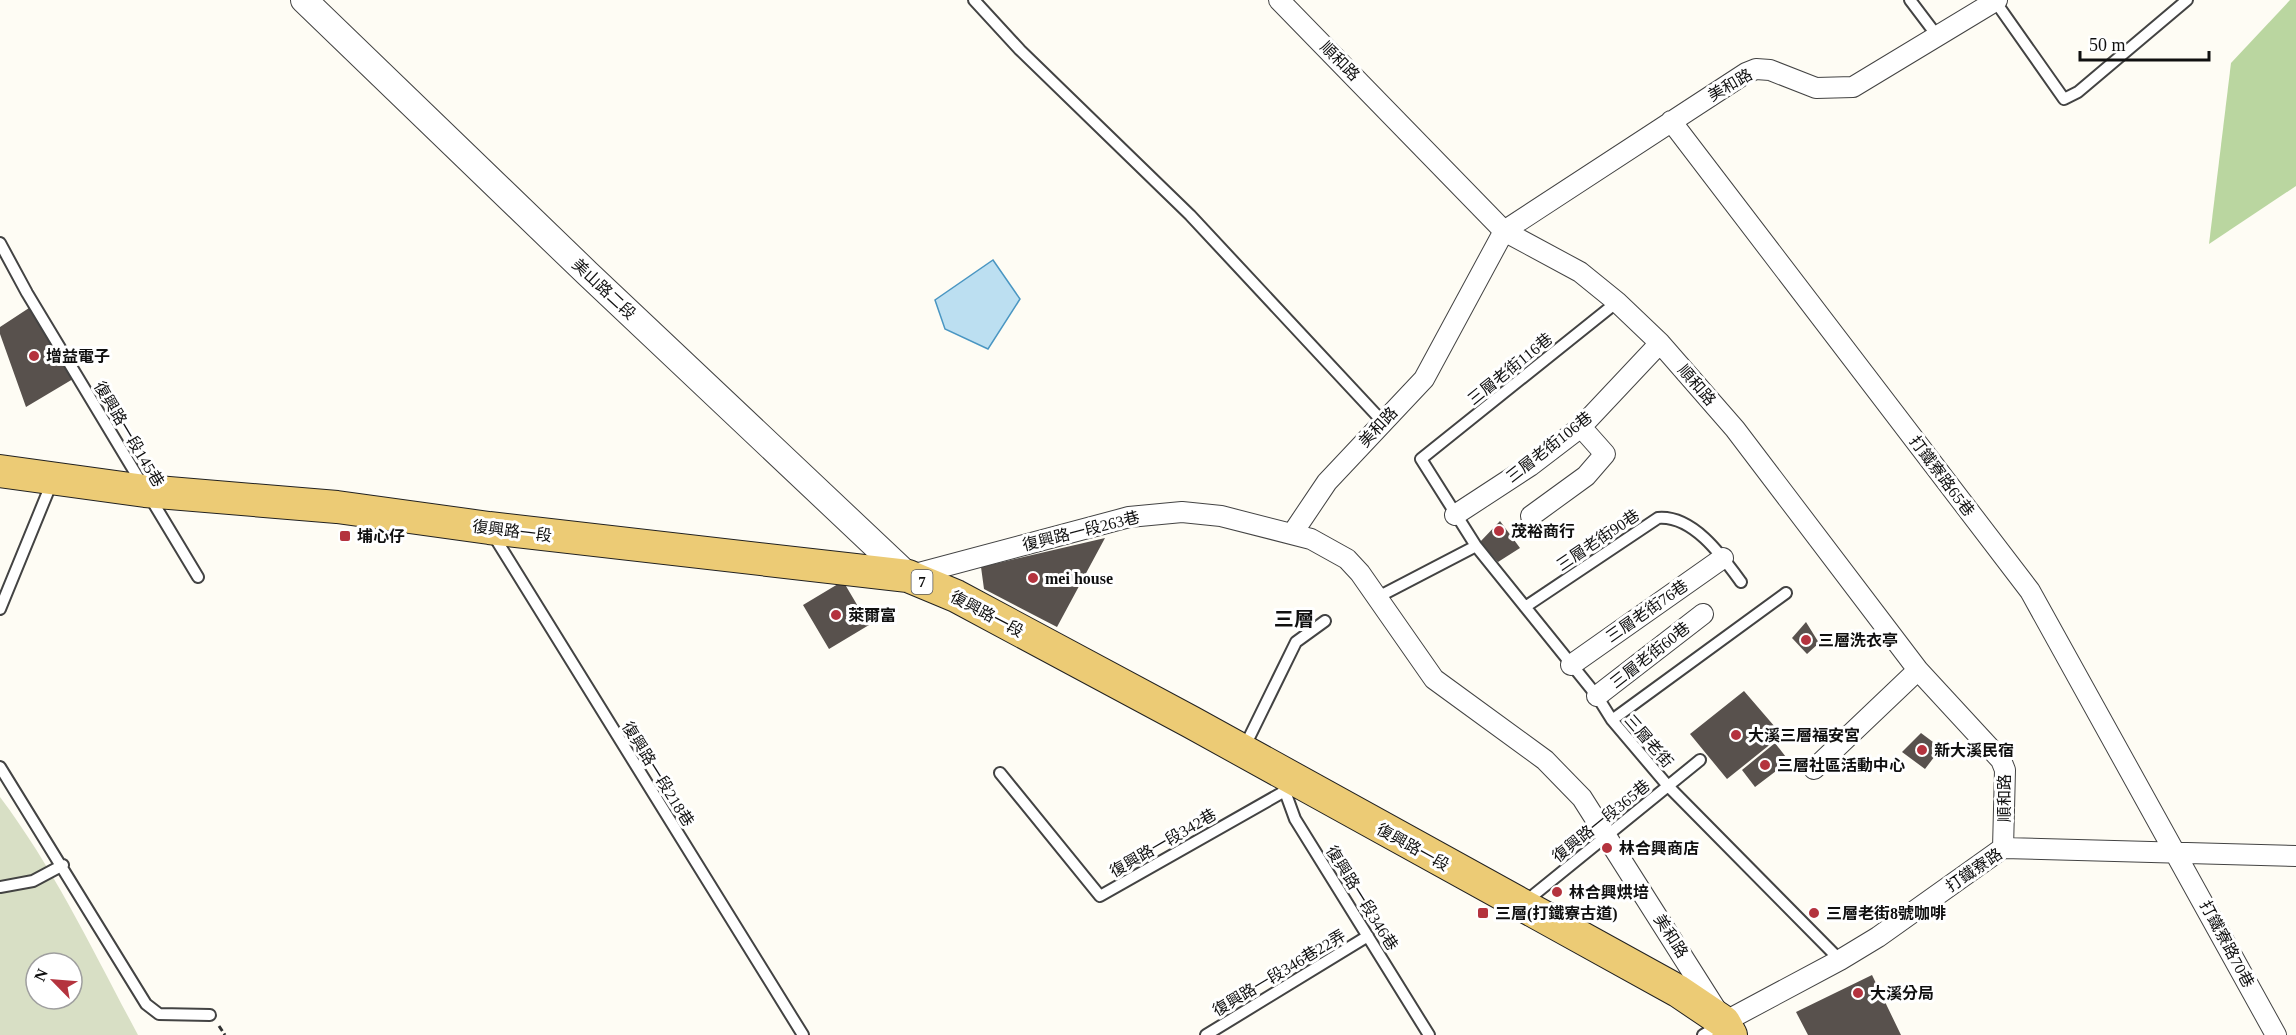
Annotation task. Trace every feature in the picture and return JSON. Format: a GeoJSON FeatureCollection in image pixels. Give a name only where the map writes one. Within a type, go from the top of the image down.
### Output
{"type":"FeatureCollection","features":[{"type":"Feature","properties":{"kind":"main road","name":"復興路一段"},"geometry":{"type":"LineString","coordinates":[[0,471],[145,491],[337,507],[489,528],[908,576],[956,597],[1242,751],[1281,781],[1678,991],[1719,1031]]}},
{"type":"Feature","properties":{"kind":"street","name":"美山路二段"},"geometry":{"type":"LineString","coordinates":[[304,0],[587,273],[908,576]]}},
{"type":"Feature","properties":{"kind":"street","name":"順和路"},"geometry":{"type":"LineString","coordinates":[[1280,0],[1504,231],[1580,272],[1617,302],[1660,343],[1735,429],[1918,670],[2003,765],[2003,848]]}},
{"type":"Feature","properties":{"kind":"street","name":"美和路"},"geometry":{"type":"LineString","coordinates":[[1719,1031],[1608,836],[1582,798],[1545,760],[1434,679],[1378,597],[1347,559],[1327,546],[1292,534],[1327,482],[1424,379],[1504,231],[1671,121],[1756,69],[1770,70],[1816,88],[1853,87],[1996,1]]}},
{"type":"Feature","properties":{"kind":"street","name":"打鐵寮路65巷"},"geometry":{"type":"LineString","coordinates":[[1671,121],[2030,591],[2178,854]]}},
{"type":"Feature","properties":{"kind":"street","name":"三層老街106巷"},"geometry":{"type":"LineString","coordinates":[[1455,515],[1530,466],[1581,427],[1660,343]]}},
{"type":"Feature","properties":{"kind":"street"},"geometry":{"type":"LineString","coordinates":[[1531,516],[1586,476],[1605,454],[1581,427]]}},
{"type":"Feature","properties":{"kind":"street","name":"復興路一段263巷"},"geometry":{"type":"LineString","coordinates":[[908,576],[1129,517],[1182,512],[1221,516],[1292,534]]}},
{"type":"Feature","properties":{"kind":"street","name":"三層老街76巷"},"geometry":{"type":"LineString","coordinates":[[1571,665],[1723,558]]}},
{"type":"Feature","properties":{"kind":"street","name":"三層老街60巷"},"geometry":{"type":"LineString","coordinates":[[1597,696],[1703,614]]}},
{"type":"Feature","properties":{"kind":"street"},"geometry":{"type":"LineString","coordinates":[[1814,769],[1918,670]]}},
{"type":"Feature","properties":{"kind":"street","name":"打鐵寮路"},"geometry":{"type":"LineString","coordinates":[[1719,1031],[1878,937],[2003,848],[2296,856]]}},
{"type":"Feature","properties":{"kind":"street","name":"打鐵寮路70巷"},"geometry":{"type":"LineString","coordinates":[[2178,854],[2276,1035]]}},
{"type":"Feature","properties":{"kind":"lane"},"geometry":{"type":"LineString","coordinates":[[974,0],[1020,50],[1190,215],[1383,422]]}},
{"type":"Feature","properties":{"kind":"lane"},"geometry":{"type":"LineString","coordinates":[[1910,0],[1938,37]]}},
{"type":"Feature","properties":{"kind":"lane"},"geometry":{"type":"LineString","coordinates":[[1996,1],[2064,99],[2078,93],[2187,0]]}},
{"type":"Feature","properties":{"kind":"lane","name":"復興路一段145巷"},"geometry":{"type":"LineString","coordinates":[[0,243],[198,577]]}},
{"type":"Feature","properties":{"kind":"lane","name":"三層老街116巷"},"geometry":{"type":"LineString","coordinates":[[1421,459],[1617,302]]}},
{"type":"Feature","properties":{"kind":"lane","name":"三層老街"},"geometry":{"type":"LineString","coordinates":[[1421,459],[1476,546],[1597,696],[1612,720],[1668,786],[1840,960]]}},
{"type":"Feature","properties":{"kind":"lane"},"geometry":{"type":"LineString","coordinates":[[0,609],[53,479]]}},
{"type":"Feature","properties":{"kind":"lane","name":"三層老街90巷"},"geometry":{"type":"LineString","coordinates":[[1525,607],[1658,518],[1667,517],[1686,525],[1723,558],[1741,582]]}},
{"type":"Feature","properties":{"kind":"lane","name":"復興路一段218巷"},"geometry":{"type":"LineString","coordinates":[[489,528],[803,1035]]}},
{"type":"Feature","properties":{"kind":"lane"},"geometry":{"type":"LineString","coordinates":[[1378,597],[1476,546]]}},
{"type":"Feature","properties":{"kind":"lane"},"geometry":{"type":"LineString","coordinates":[[1612,720],[1786,592]]}},
{"type":"Feature","properties":{"kind":"lane"},"geometry":{"type":"LineString","coordinates":[[1242,751],[1296,642],[1325,621]]}},
{"type":"Feature","properties":{"kind":"lane","name":"復興路一段365巷"},"geometry":{"type":"LineString","coordinates":[[1520,906],[1700,760]]}},
{"type":"Feature","properties":{"kind":"lane"},"geometry":{"type":"LineString","coordinates":[[0,767],[63,865],[146,1004],[159,1014],[210,1015]]}},
{"type":"Feature","properties":{"kind":"lane","name":"復興路一段342巷"},"geometry":{"type":"LineString","coordinates":[[1000,773],[1100,896],[1281,781]]}},
{"type":"Feature","properties":{"kind":"lane","name":"復興路一段346巷"},"geometry":{"type":"LineString","coordinates":[[1281,781],[1295,819],[1429,1035]]}},
{"type":"Feature","properties":{"kind":"lane"},"geometry":{"type":"LineString","coordinates":[[0,887],[33,881],[63,865]]}},
{"type":"Feature","properties":{"kind":"lane","name":"復興路一段346巷22弄"},"geometry":{"type":"LineString","coordinates":[[1206,1035],[1368,936]]}},
{"type":"Feature","properties":{"kind":"green space"},"geometry":{"type":"Polygon","coordinates":[[[2290,0],[2296,0],[2296,186],[2209,244],[2231,63],[2290,0]]]}},
{"type":"Feature","properties":{"kind":"green space"},"geometry":{"type":"Polygon","coordinates":[[[0,797],[56,883],[138,1035],[0,1035],[0,797]]]}},
{"type":"Feature","properties":{"kind":"water"},"geometry":{"type":"Polygon","coordinates":[[[993,260],[1020,299],[988,349],[945,329],[935,300],[993,260]]]}},
{"type":"Feature","properties":{"kind":"building","name":"增益電子"},"geometry":{"type":"Polygon","coordinates":[[[29,308],[73,379],[26,407],[0,334],[0,327],[29,308]]]}},
{"type":"Feature","properties":{"kind":"building","name":"茂裕商行"},"geometry":{"type":"Polygon","coordinates":[[[1500,521],[1520,548],[1498,562],[1480,542],[1500,521]]]}},
{"type":"Feature","properties":{"kind":"building","name":"mei house"},"geometry":{"type":"Polygon","coordinates":[[[1105,538],[1057,627],[984,589],[981,567],[1105,538]]]}},
{"type":"Feature","properties":{"kind":"building","name":"萊爾富"},"geometry":{"type":"Polygon","coordinates":[[[843,581],[869,625],[829,649],[803,605],[843,581]]]}},
{"type":"Feature","properties":{"kind":"building","name":"三層洗衣亭"},"geometry":{"type":"Polygon","coordinates":[[[1806,622],[1819,643],[1807,654],[1792,638],[1806,622]]]}},
{"type":"Feature","properties":{"kind":"building","name":"大溪三層福安宮"},"geometry":{"type":"Polygon","coordinates":[[[1744,691],[1782,735],[1727,779],[1690,734],[1744,691]]]}},
{"type":"Feature","properties":{"kind":"building","name":"新大溪民宿"},"geometry":{"type":"Polygon","coordinates":[[[1921,733],[1941,748],[1925,769],[1902,752],[1921,733]]]}},
{"type":"Feature","properties":{"kind":"building","name":"三層社區活動中心"},"geometry":{"type":"Polygon","coordinates":[[[1775,743],[1789,761],[1755,787],[1742,770],[1775,743]]]}},
{"type":"Feature","properties":{"kind":"building","name":"大溪分局"},"geometry":{"type":"Polygon","coordinates":[[[1872,975],[1901,1035],[1808,1035],[1796,1012],[1872,975]]]}},
{"type":"Feature","properties":{"kind":"place","name":"增益電子"},"geometry":{"type":"Point","coordinates":[34,356]}},
{"type":"Feature","properties":{"kind":"place","name":"茂裕商行"},"geometry":{"type":"Point","coordinates":[1499,531]}},
{"type":"Feature","properties":{"kind":"place","name":"埔心仔"},"geometry":{"type":"Point","coordinates":[345,536]}},
{"type":"Feature","properties":{"kind":"place","name":"mei house"},"geometry":{"type":"Point","coordinates":[1033,578]}},
{"type":"Feature","properties":{"kind":"place","name":"萊爾富"},"geometry":{"type":"Point","coordinates":[836,615]}},
{"type":"Feature","properties":{"kind":"place","name":"三層洗衣亭"},"geometry":{"type":"Point","coordinates":[1806,640]}},
{"type":"Feature","properties":{"kind":"place","name":"大溪三層福安宮"},"geometry":{"type":"Point","coordinates":[1736,735]}},
{"type":"Feature","properties":{"kind":"place","name":"新大溪民宿"},"geometry":{"type":"Point","coordinates":[1922,750]}},
{"type":"Feature","properties":{"kind":"place","name":"三層社區活動中心"},"geometry":{"type":"Point","coordinates":[1765,765]}},
{"type":"Feature","properties":{"kind":"place","name":"林合興商店"},"geometry":{"type":"Point","coordinates":[1607,848]}},
{"type":"Feature","properties":{"kind":"place","name":"林合興烘培"},"geometry":{"type":"Point","coordinates":[1557,892]}},
{"type":"Feature","properties":{"kind":"place","name":"三層(打鐵寮古道)"},"geometry":{"type":"Point","coordinates":[1483,913]}},
{"type":"Feature","properties":{"kind":"place","name":"三層老街8號咖啡"},"geometry":{"type":"Point","coordinates":[1814,913]}},
{"type":"Feature","properties":{"kind":"place","name":"大溪分局"},"geometry":{"type":"Point","coordinates":[1858,993]}},
{"type":"Feature","properties":{"kind":"district","name":"三層"},"geometry":{"type":"Point","coordinates":[1294,619]}}]}
